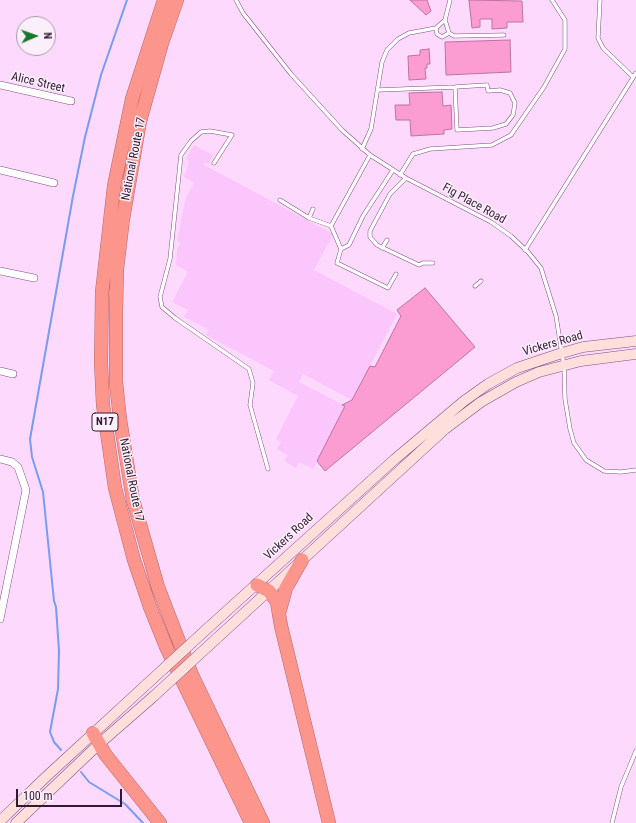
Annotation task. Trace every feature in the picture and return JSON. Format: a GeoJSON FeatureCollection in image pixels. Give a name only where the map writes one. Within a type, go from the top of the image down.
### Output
{"type":"FeatureCollection","features":[{"type":"Feature","properties":{"kind":"highway","name":"N17"},"geometry":{"type":"LineString","coordinates":[[164,0],[132,99],[114,186],[102,292],[101,363],[103,405],[115,488],[134,560],[150,607],[177,670],[251,823]]}},
{"type":"Feature","properties":{"kind":"highway","name":"National Route 17"},"geometry":{"type":"LineString","coordinates":[[177,0],[162,43],[140,121],[122,219],[115,340],[120,419],[133,500],[158,587],[192,675],[263,823]]}},
{"type":"Feature","properties":{"kind":"highway"},"geometry":{"type":"LineString","coordinates":[[279,612],[286,588],[302,560]]}},
{"type":"Feature","properties":{"kind":"highway"},"geometry":{"type":"LineString","coordinates":[[257,585],[275,596],[329,823]]}},
{"type":"Feature","properties":{"kind":"highway"},"geometry":{"type":"LineString","coordinates":[[96,739],[160,823]]}},
{"type":"Feature","properties":{"kind":"main road","name":"Vickers Road"},"geometry":{"type":"LineString","coordinates":[[16,823],[147,684],[330,517],[464,401],[510,372],[562,353],[583,347],[636,341]]}},
{"type":"Feature","properties":{"kind":"main road","name":"Vickers Road"},"geometry":{"type":"LineString","coordinates":[[0,821],[96,739],[154,696],[445,429],[462,416],[498,391],[539,372],[604,357],[636,354]]}},
{"type":"Feature","properties":{"kind":"street","name":"Alice Street"},"geometry":{"type":"LineString","coordinates":[[0,85],[71,102]]}},
{"type":"Feature","properties":{"kind":"street"},"geometry":{"type":"LineString","coordinates":[[0,170],[54,183]]}},
{"type":"Feature","properties":{"kind":"street"},"geometry":{"type":"LineString","coordinates":[[0,271],[34,278]]}},
{"type":"Feature","properties":{"kind":"street"},"geometry":{"type":"LineString","coordinates":[[0,371],[13,374]]}},
{"type":"Feature","properties":{"kind":"street"},"geometry":{"type":"LineString","coordinates":[[0,459],[12,462],[18,467],[26,490],[0,619]]}},
{"type":"Feature","properties":{"kind":"lane","name":"Fig Place Road"},"geometry":{"type":"LineString","coordinates":[[236,0],[242,13],[291,74],[342,130],[362,149],[406,178],[491,222],[511,236],[541,268],[556,316],[564,366],[565,398],[574,443],[586,460],[604,471],[621,472],[636,470]]}},
{"type":"Feature","properties":{"kind":"lane"},"geometry":{"type":"LineString","coordinates":[[450,0],[445,20],[449,32],[454,36],[504,35]]}},
{"type":"Feature","properties":{"kind":"lane"},"geometry":{"type":"LineString","coordinates":[[400,174],[413,154],[430,149],[492,145],[511,135],[544,87],[565,49],[565,20],[552,0]]}},
{"type":"Feature","properties":{"kind":"lane"},"geometry":{"type":"LineString","coordinates":[[600,0],[598,38],[603,48],[633,77]]}},
{"type":"Feature","properties":{"kind":"lane"},"geometry":{"type":"LineString","coordinates":[[362,149],[371,129],[382,62],[387,50],[398,39],[408,33],[436,28],[445,20]]}},
{"type":"Feature","properties":{"kind":"lane"},"geometry":{"type":"LineString","coordinates":[[436,28],[437,34],[442,37],[449,32]]}},
{"type":"Feature","properties":{"kind":"lane"},"geometry":{"type":"LineString","coordinates":[[525,250],[636,73]]}},
{"type":"Feature","properties":{"kind":"lane"},"geometry":{"type":"LineString","coordinates":[[378,90],[487,85],[488,91],[500,90],[510,93],[514,102],[513,115],[506,124],[493,128],[457,130],[454,87]]}},
{"type":"Feature","properties":{"kind":"lane"},"geometry":{"type":"LineString","coordinates":[[214,163],[232,135],[210,131],[201,132],[191,141],[182,155],[170,258],[160,297],[162,307],[175,318],[249,369],[253,384],[250,405],[268,469]]}},
{"type":"Feature","properties":{"kind":"lane"},"geometry":{"type":"LineString","coordinates":[[331,226],[370,155]]}},
{"type":"Feature","properties":{"kind":"lane"},"geometry":{"type":"LineString","coordinates":[[341,249],[349,245],[363,216],[393,170]]}},
{"type":"Feature","properties":{"kind":"lane"},"geometry":{"type":"LineString","coordinates":[[406,178],[390,194],[370,230],[370,237],[377,246],[419,265],[423,263],[433,263]]}},
{"type":"Feature","properties":{"kind":"lane"},"geometry":{"type":"LineString","coordinates":[[280,200],[309,218],[331,226],[341,249],[337,263],[388,288],[396,274]]}},
{"type":"Feature","properties":{"kind":"lane"},"geometry":{"type":"LineString","coordinates":[[309,218],[313,209]]}},
{"type":"Feature","properties":{"kind":"lane"},"geometry":{"type":"LineString","coordinates":[[382,248],[387,240]]}},
{"type":"Feature","properties":{"kind":"lane"},"geometry":{"type":"LineString","coordinates":[[475,286],[481,281]]}},
{"type":"Feature","properties":{"kind":"lane"},"geometry":{"type":"LineString","coordinates":[[612,823],[620,787],[636,751]]}},
{"type":"Feature","properties":{"kind":"shaded area"},"geometry":{"type":"Polygon","coordinates":[[[194,145],[213,155],[208,164],[205,162],[204,165],[333,234],[314,270],[397,314],[352,400],[303,374],[299,382],[345,406],[313,469],[299,462],[296,468],[284,461],[288,455],[277,449],[281,442],[276,439],[298,396],[269,380],[274,371],[206,335],[209,330],[184,317],[188,310],[172,302],[188,272],[176,265],[177,250],[180,243],[177,241],[185,200],[194,183],[184,177],[189,161],[186,159],[194,145]]]}},
{"type":"Feature","properties":{"kind":"building"},"geometry":{"type":"Polygon","coordinates":[[[410,0],[427,0],[431,11],[426,15],[410,0]]]}},
{"type":"Feature","properties":{"kind":"building"},"geometry":{"type":"Polygon","coordinates":[[[469,0],[522,1],[523,22],[507,22],[507,28],[492,29],[492,19],[480,19],[480,27],[472,28],[469,0]]]}},
{"type":"Feature","properties":{"kind":"building"},"geometry":{"type":"Polygon","coordinates":[[[510,40],[511,72],[446,75],[445,42],[510,40]]]}},
{"type":"Feature","properties":{"kind":"building"},"geometry":{"type":"Polygon","coordinates":[[[429,49],[430,64],[427,64],[427,68],[425,68],[426,79],[409,80],[408,56],[420,55],[420,50],[429,49]]]}},
{"type":"Feature","properties":{"kind":"building"},"geometry":{"type":"Polygon","coordinates":[[[442,92],[443,106],[451,105],[452,129],[444,130],[444,134],[411,136],[410,120],[396,120],[395,105],[410,105],[409,93],[442,92]]]}},
{"type":"Feature","properties":{"kind":"building"},"geometry":{"type":"Polygon","coordinates":[[[425,288],[475,347],[325,471],[317,461],[345,406],[342,405],[352,400],[370,366],[375,367],[401,316],[397,310],[425,288]]]}},
{"type":"Feature","properties":{"kind":"waterway"},"geometry":{"type":"LineString","coordinates":[[61,750],[54,742],[50,732],[58,689],[59,651],[56,607],[54,601],[43,492],[32,457],[30,439],[73,196],[85,137],[101,75],[127,0]]}},
{"type":"Feature","properties":{"kind":"waterway"},"geometry":{"type":"LineString","coordinates":[[81,772],[89,782],[125,804],[143,823]]}}]}
